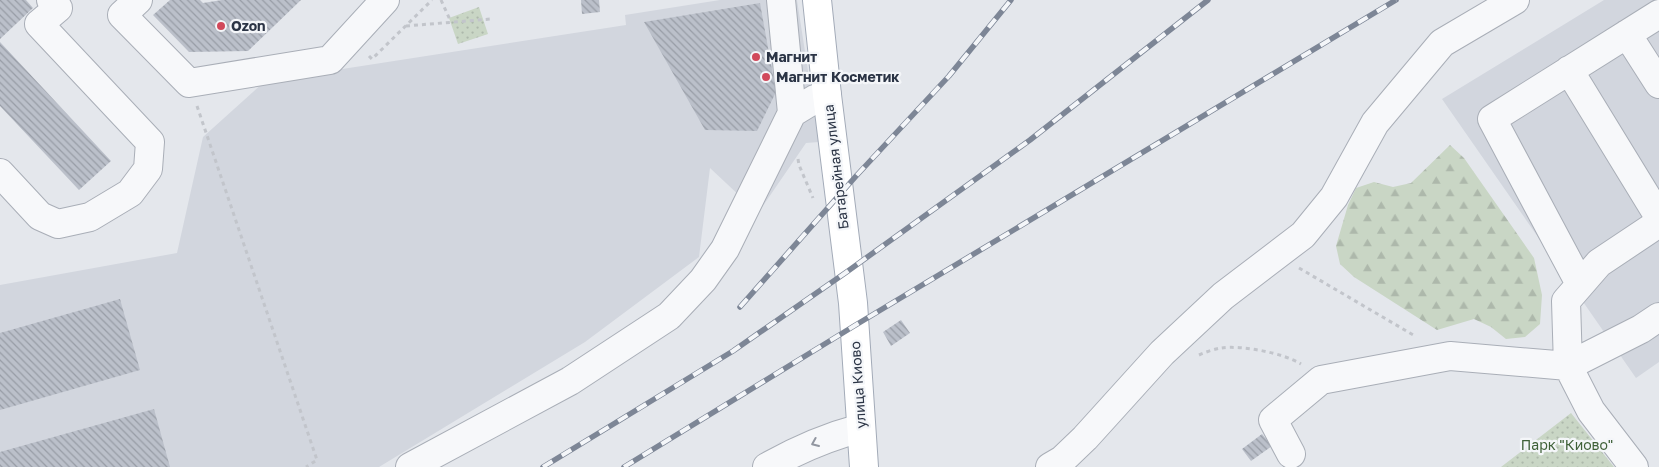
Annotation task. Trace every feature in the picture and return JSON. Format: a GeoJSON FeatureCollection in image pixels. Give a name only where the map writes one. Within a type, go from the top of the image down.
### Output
{"type":"FeatureCollection","features":[{"type":"Feature","properties":{"kind":"main road","name":"Батарейная улица"},"geometry":{"type":"LineString","coordinates":[[817,0],[852,303]]}},
{"type":"Feature","properties":{"kind":"main road","name":"улица Киово"},"geometry":{"type":"LineString","coordinates":[[852,303],[864,467]]}},
{"type":"Feature","properties":{"kind":"street"},"geometry":{"type":"LineString","coordinates":[[0,172],[40,216],[58,224],[90,217],[130,193],[148,170],[150,142],[39,24],[58,8],[51,0]]}},
{"type":"Feature","properties":{"kind":"street"},"geometry":{"type":"LineString","coordinates":[[138,0],[122,14],[189,83],[330,60],[385,0]]}},
{"type":"Feature","properties":{"kind":"street"},"geometry":{"type":"LineString","coordinates":[[781,0],[792,113]]}},
{"type":"Feature","properties":{"kind":"street"},"geometry":{"type":"LineString","coordinates":[[1050,467],[1062,460],[1085,438],[1162,353],[1223,296],[1304,235],[1334,197],[1375,123],[1442,43],[1515,0]]}},
{"type":"Feature","properties":{"kind":"street"},"geometry":{"type":"LineString","coordinates":[[1580,284],[1492,118],[1659,14]]}},
{"type":"Feature","properties":{"kind":"street"},"geometry":{"type":"LineString","coordinates":[[1627,34],[1659,84]]}},
{"type":"Feature","properties":{"kind":"street"},"geometry":{"type":"LineString","coordinates":[[1569,70],[1659,217]]}},
{"type":"Feature","properties":{"kind":"street"},"geometry":{"type":"LineString","coordinates":[[410,467],[570,381],[669,316],[703,280],[725,249],[792,113],[814,98],[827,95]]}},
{"type":"Feature","properties":{"kind":"street"},"geometry":{"type":"LineString","coordinates":[[1634,467],[1591,411],[1568,366],[1566,301],[1599,262],[1659,223]]}},
{"type":"Feature","properties":{"kind":"street"},"geometry":{"type":"LineString","coordinates":[[1292,454],[1273,420],[1321,380],[1450,356],[1568,366],[1641,330],[1659,317]]}},
{"type":"Feature","properties":{"kind":"street"},"geometry":{"type":"LineString","coordinates":[[767,467],[796,451],[828,438],[861,428]]}},
{"type":"Feature","properties":{"kind":"path"},"geometry":{"type":"LineString","coordinates":[[351,37],[372,59],[432,0]]}},
{"type":"Feature","properties":{"kind":"path"},"geometry":{"type":"LineString","coordinates":[[440,0],[451,22]]}},
{"type":"Feature","properties":{"kind":"path"},"geometry":{"type":"LineString","coordinates":[[406,26],[491,18]]}},
{"type":"Feature","properties":{"kind":"path"},"geometry":{"type":"LineString","coordinates":[[189,83],[317,460],[306,467]]}},
{"type":"Feature","properties":{"kind":"path"},"geometry":{"type":"LineString","coordinates":[[798,156],[799,165],[813,199]]}},
{"type":"Feature","properties":{"kind":"path"},"geometry":{"type":"LineString","coordinates":[[1277,256],[1416,336]]}},
{"type":"Feature","properties":{"kind":"path"},"geometry":{"type":"LineString","coordinates":[[1197,356],[1219,348],[1229,347],[1257,351],[1294,359],[1312,371],[1321,380]]}},
{"type":"Feature","properties":{"kind":"shaded area"},"geometry":{"type":"Polygon","coordinates":[[[720,0],[797,0],[819,142],[806,143],[758,213],[710,168],[699,257],[585,342],[379,467],[0,467],[0,285],[177,253],[203,137],[265,81],[626,25],[625,15],[720,0]]]}},
{"type":"Feature","properties":{"kind":"shaded area"},"geometry":{"type":"Polygon","coordinates":[[[1604,0],[1659,0],[1659,362],[1636,378],[1442,99],[1604,0]]]}},
{"type":"Feature","properties":{"kind":"green space"},"geometry":{"type":"Polygon","coordinates":[[[479,7],[488,34],[458,44],[449,18],[479,7]]]}},
{"type":"Feature","properties":{"kind":"green space"},"geometry":{"type":"Polygon","coordinates":[[[1450,145],[1464,158],[1534,258],[1542,295],[1540,324],[1525,337],[1506,339],[1491,327],[1474,319],[1437,330],[1354,277],[1340,264],[1336,246],[1348,205],[1356,188],[1374,182],[1393,187],[1411,183],[1450,145]]]}},
{"type":"Feature","properties":{"kind":"green space","name":"Парк \"Киово\""},"geometry":{"type":"Polygon","coordinates":[[[1571,413],[1614,467],[1501,467],[1571,413]]]}},
{"type":"Feature","properties":{"kind":"building"},"geometry":{"type":"Polygon","coordinates":[[[0,0],[26,0],[33,8],[0,39],[0,0]]]}},
{"type":"Feature","properties":{"kind":"building"},"geometry":{"type":"Polygon","coordinates":[[[170,0],[200,0],[203,3],[222,0],[301,0],[248,51],[189,52],[153,15],[170,0]]]}},
{"type":"Feature","properties":{"kind":"building"},"geometry":{"type":"Polygon","coordinates":[[[581,0],[599,0],[600,12],[582,14],[581,0]]]}},
{"type":"Feature","properties":{"kind":"building"},"geometry":{"type":"Polygon","coordinates":[[[760,3],[776,92],[757,131],[705,130],[644,22],[760,3]]]}},
{"type":"Feature","properties":{"kind":"building"},"geometry":{"type":"Polygon","coordinates":[[[0,42],[111,161],[79,190],[0,106],[0,42]]]}},
{"type":"Feature","properties":{"kind":"building"},"geometry":{"type":"Polygon","coordinates":[[[120,299],[140,370],[0,410],[0,333],[120,299]]]}},
{"type":"Feature","properties":{"kind":"building"},"geometry":{"type":"Polygon","coordinates":[[[901,320],[910,333],[891,346],[883,332],[901,320]]]}},
{"type":"Feature","properties":{"kind":"building"},"geometry":{"type":"Polygon","coordinates":[[[154,409],[170,467],[0,467],[0,452],[154,409]]]}},
{"type":"Feature","properties":{"kind":"building"},"geometry":{"type":"Polygon","coordinates":[[[1262,434],[1272,446],[1251,461],[1242,449],[1262,434]]]}},
{"type":"Feature","properties":{"kind":"railway"},"geometry":{"type":"LineString","coordinates":[[740,307],[857,175],[949,76],[1011,0]]}},
{"type":"Feature","properties":{"kind":"railway"},"geometry":{"type":"LineString","coordinates":[[543,467],[733,351],[848,271],[1030,140],[1208,0]]}},
{"type":"Feature","properties":{"kind":"railway"},"geometry":{"type":"LineString","coordinates":[[624,467],[854,326],[1396,0]]}},
{"type":"Feature","properties":{"kind":"place","name":"Ozon"},"geometry":{"type":"Point","coordinates":[221,26]}},
{"type":"Feature","properties":{"kind":"place","name":"Магнит"},"geometry":{"type":"Point","coordinates":[756,57]}},
{"type":"Feature","properties":{"kind":"place","name":"Магнит Косметик"},"geometry":{"type":"Point","coordinates":[766,77]}}]}
